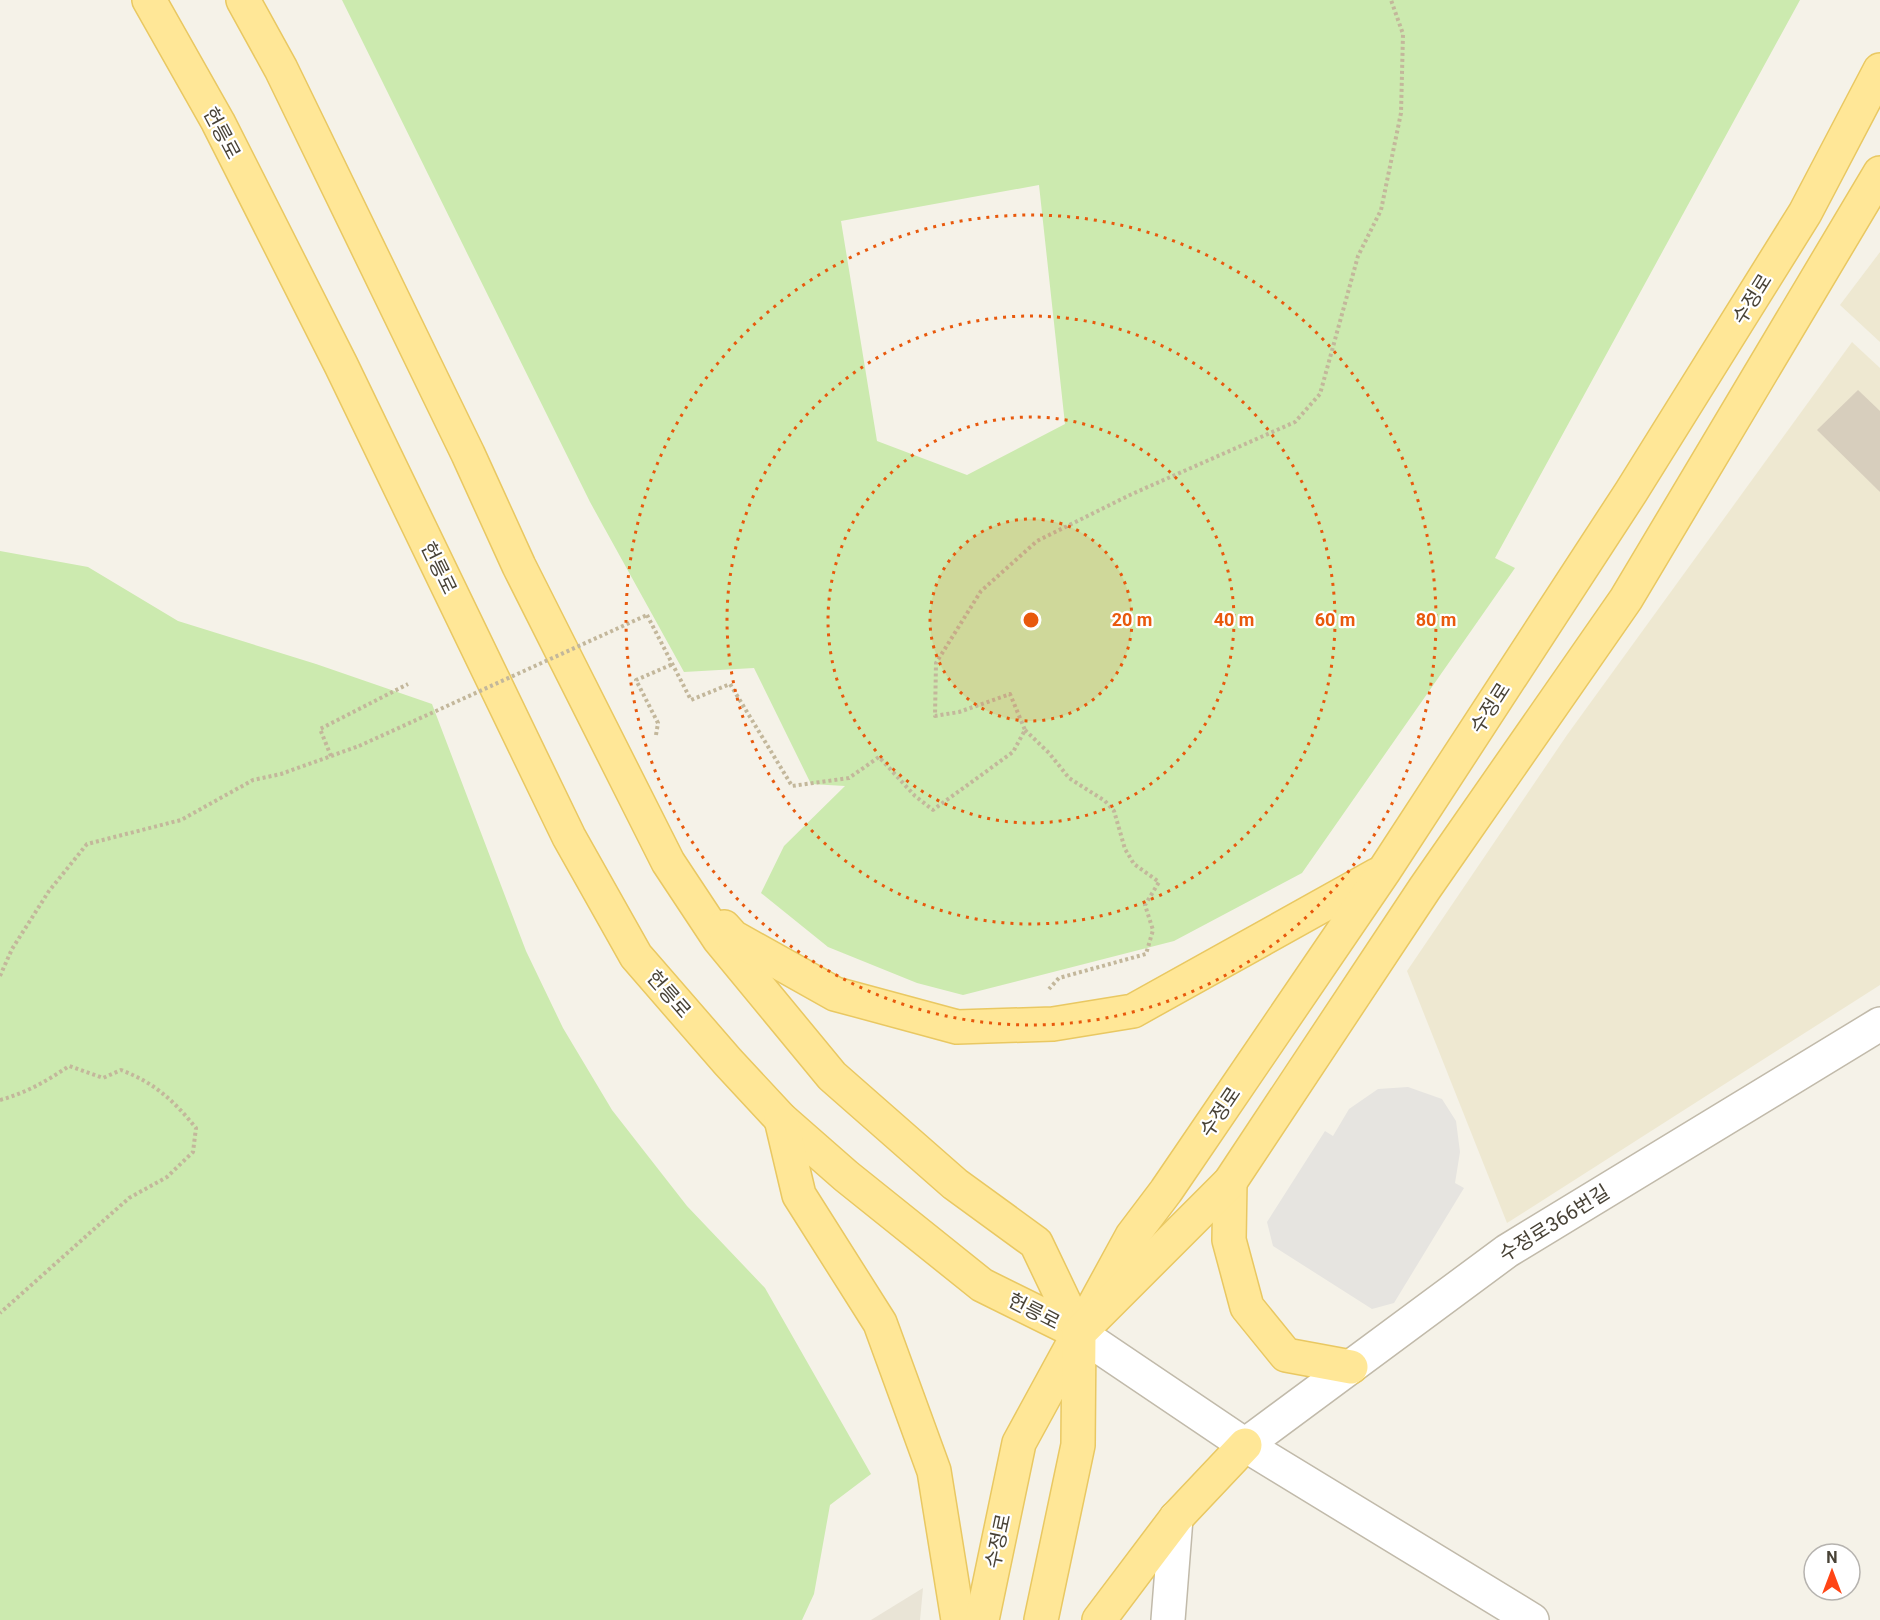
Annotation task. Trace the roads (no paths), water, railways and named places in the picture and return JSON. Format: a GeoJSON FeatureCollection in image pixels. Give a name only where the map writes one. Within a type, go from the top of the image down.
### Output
{"type":"FeatureCollection","features":[{"type":"Feature","properties":{"kind":"main road","name":"헌릉로"},"geometry":{"type":"LineString","coordinates":[[148,0],[218,122],[341,366],[575,847],[636,956],[728,1062],[782,1119],[846,1176],[982,1285],[1079,1334]]}},
{"type":"Feature","properties":{"kind":"main road","name":"헌릉로"},"geometry":{"type":"LineString","coordinates":[[243,0],[281,69],[463,444],[519,566],[668,862],[719,939],[832,1076],[955,1185],[1036,1243],[1079,1334]]}},
{"type":"Feature","properties":{"kind":"main road","name":"수정로"},"geometry":{"type":"LineString","coordinates":[[981,1620],[1019,1443],[1132,1236],[1166,1191],[1384,871],[1632,492],[1805,213],[1880,70]]}},
{"type":"Feature","properties":{"kind":"main road","name":"수정로"},"geometry":{"type":"LineString","coordinates":[[1041,1620],[1078,1445],[1079,1334],[1230,1182],[1425,888],[1626,599],[1880,173]]}},
{"type":"Feature","properties":{"kind":"main road"},"geometry":{"type":"LineString","coordinates":[[668,862],[733,937],[835,994],[957,1027],[1053,1024],[1133,1011],[1384,871]]}},
{"type":"Feature","properties":{"kind":"main road"},"geometry":{"type":"LineString","coordinates":[[782,1119],[799,1195],[880,1323],[934,1471],[958,1620]]}},
{"type":"Feature","properties":{"kind":"main road"},"geometry":{"type":"LineString","coordinates":[[1230,1182],[1229,1240],[1246,1307],[1286,1355],[1350,1367]]}},
{"type":"Feature","properties":{"kind":"main road"},"geometry":{"type":"LineString","coordinates":[[1099,1620],[1176,1518],[1245,1445]]}},
{"type":"Feature","properties":{"kind":"street","name":"수정로366번길"},"geometry":{"type":"LineString","coordinates":[[1245,1445],[1507,1251],[1880,1024]]}},
{"type":"Feature","properties":{"kind":"street"},"geometry":{"type":"LineString","coordinates":[[1079,1334],[1245,1445],[1532,1620]]}},
{"type":"Feature","properties":{"kind":"street"},"geometry":{"type":"LineString","coordinates":[[1168,1620],[1176,1518]]}}]}
